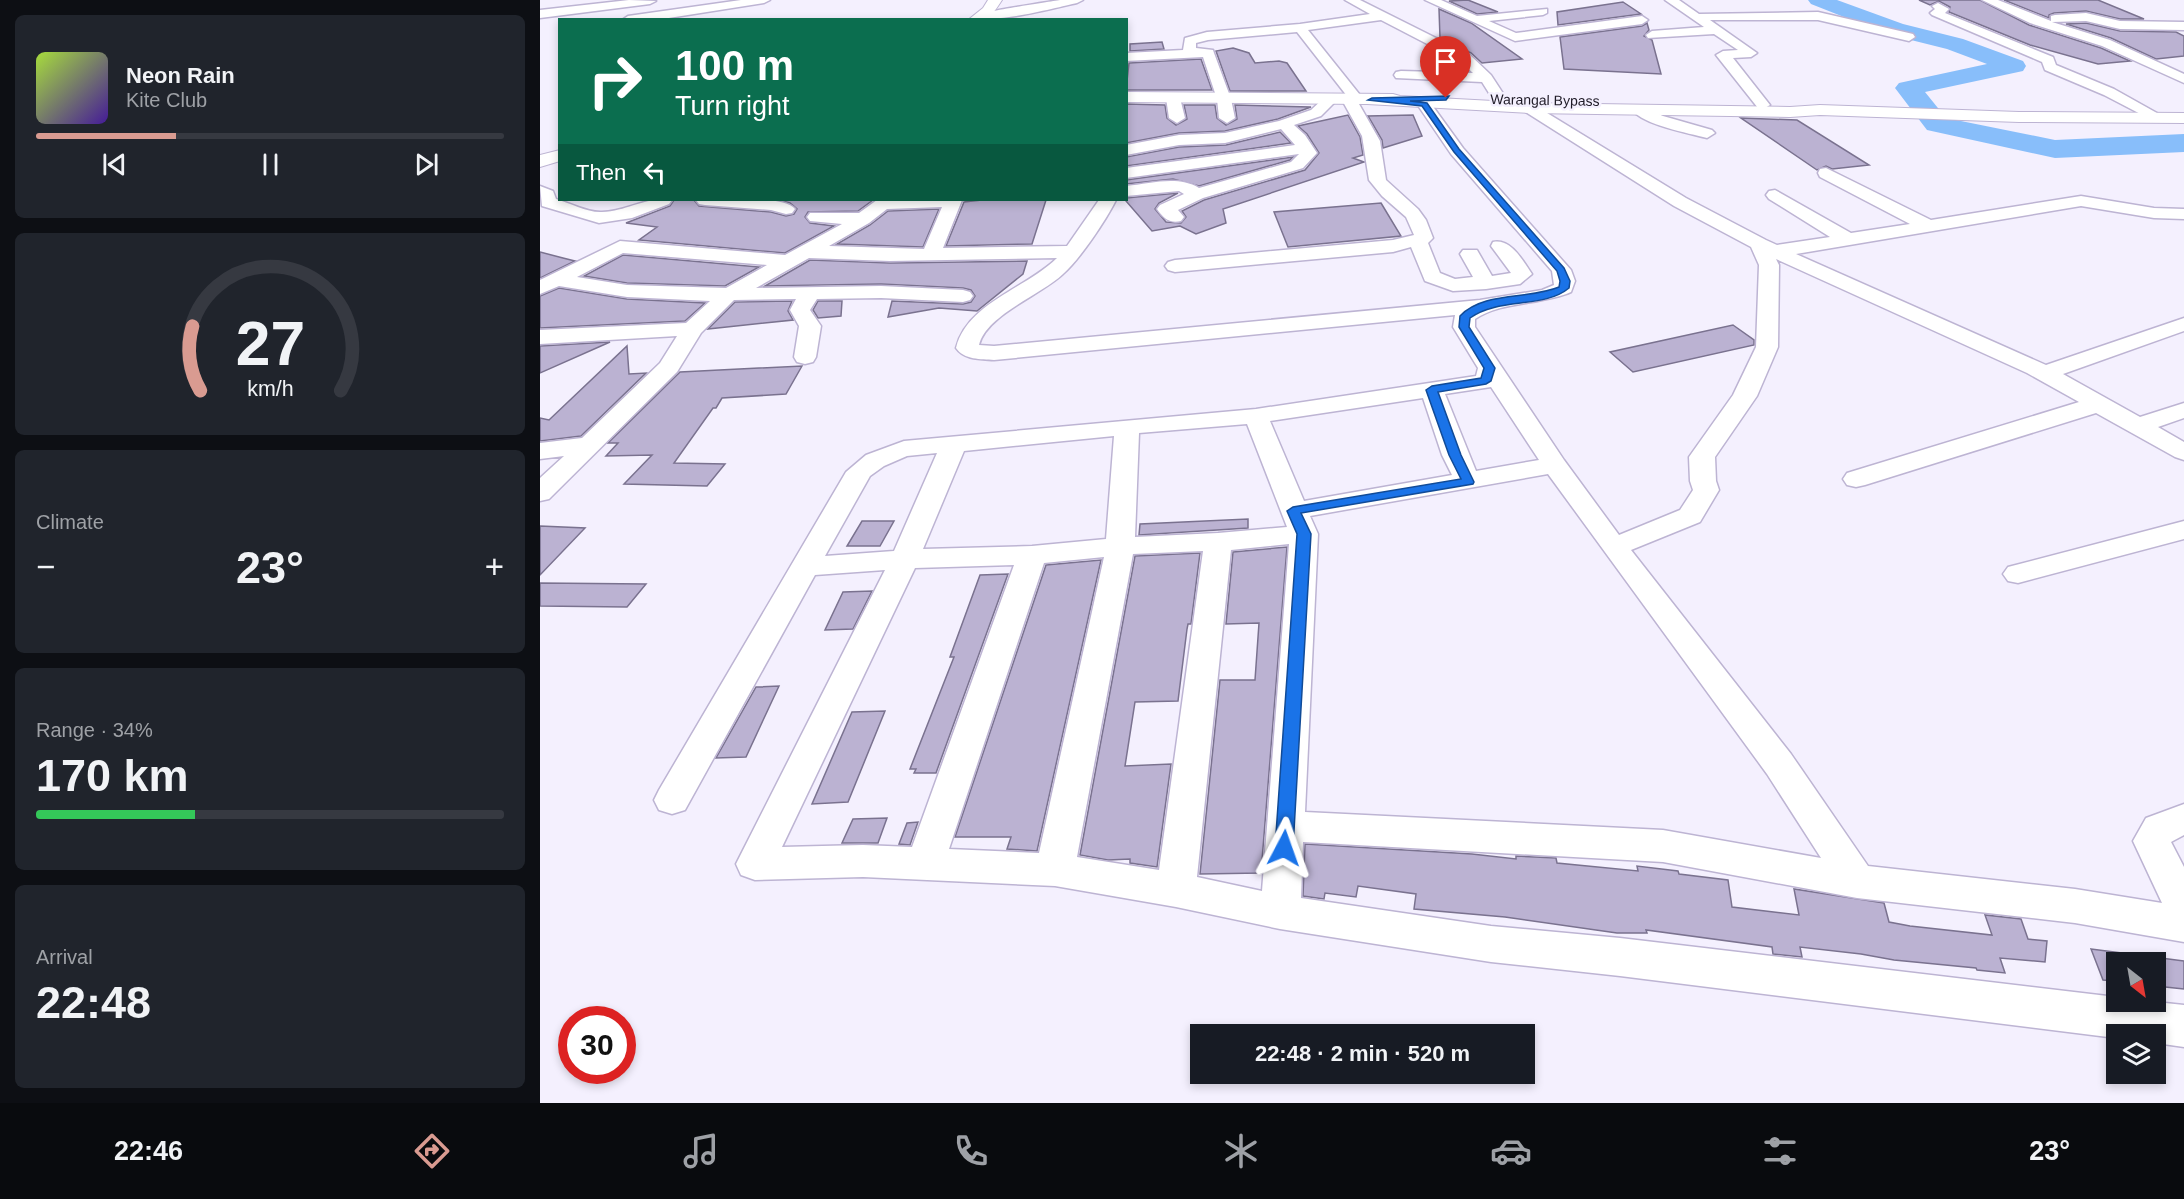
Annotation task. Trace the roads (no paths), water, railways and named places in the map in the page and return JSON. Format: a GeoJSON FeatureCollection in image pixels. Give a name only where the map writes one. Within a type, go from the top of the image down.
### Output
{"type":"FeatureCollection","features":[{"type":"Feature","properties":{"kind":"main road"},"geometry":{"type":"LineString","coordinates":[[978,17],[994,4],[995,0]]}},
{"type":"Feature","properties":{"kind":"main road"},"geometry":{"type":"LineString","coordinates":[[1000,18],[1014,6]]}},
{"type":"Feature","properties":{"kind":"main road","name":"Warangal Bypass"},"geometry":{"type":"LineString","coordinates":[[1128,97],[1330,100],[1498,98],[1763,105],[1820,110]]}},
{"type":"Feature","properties":{"kind":"main road"},"geometry":{"type":"LineString","coordinates":[[1359,100],[1529,108],[1790,112],[1820,110],[2019,117],[2184,118]]}},
{"type":"Feature","properties":{"kind":"main road"},"geometry":{"type":"LineString","coordinates":[[540,152],[558,148]]}},
{"type":"Feature","properties":{"kind":"main road"},"geometry":{"type":"LineString","coordinates":[[540,161],[558,156]]}},
{"type":"Feature","properties":{"kind":"street"},"geometry":{"type":"LineString","coordinates":[[540,14],[659,0]]}},
{"type":"Feature","properties":{"kind":"street"},"geometry":{"type":"LineString","coordinates":[[636,18],[684,6],[764,0]]}},
{"type":"Feature","properties":{"kind":"street"},"geometry":{"type":"LineString","coordinates":[[978,17],[1014,6],[1077,0]]}},
{"type":"Feature","properties":{"kind":"street"},"geometry":{"type":"LineString","coordinates":[[1351,0],[1465,58],[1486,78],[1498,98]]}},
{"type":"Feature","properties":{"kind":"street"},"geometry":{"type":"LineString","coordinates":[[1431,0],[1528,43]]}},
{"type":"Feature","properties":{"kind":"street"},"geometry":{"type":"LineString","coordinates":[[1671,0],[1700,17],[1751,53],[1723,55],[1763,105]]}},
{"type":"Feature","properties":{"kind":"street"},"geometry":{"type":"LineString","coordinates":[[1986,1],[2002,0]]}},
{"type":"Feature","properties":{"kind":"street"},"geometry":{"type":"LineString","coordinates":[[1986,1],[2034,20],[2106,43],[2184,79]]}},
{"type":"Feature","properties":{"kind":"street"},"geometry":{"type":"LineString","coordinates":[[1958,4],[1933,4],[1943,9],[1936,13],[2036,53],[2048,60],[2050,67],[2109,92],[2157,117]]}},
{"type":"Feature","properties":{"kind":"street"},"geometry":{"type":"LineString","coordinates":[[1477,19],[1543,11]]}},
{"type":"Feature","properties":{"kind":"street"},"geometry":{"type":"LineString","coordinates":[[2140,14],[2169,26]]}},
{"type":"Feature","properties":{"kind":"street"},"geometry":{"type":"LineString","coordinates":[[1208,53],[1190,51],[1189,41],[1207,36],[1300,28],[1382,16]]}},
{"type":"Feature","properties":{"kind":"street"},"geometry":{"type":"LineString","coordinates":[[1700,17],[1818,16],[1909,37]]}},
{"type":"Feature","properties":{"kind":"street"},"geometry":{"type":"LineString","coordinates":[[2034,20],[2086,17],[2120,24],[2184,26]]}},
{"type":"Feature","properties":{"kind":"street"},"geometry":{"type":"LineString","coordinates":[[1515,37],[1642,20]]}},
{"type":"Feature","properties":{"kind":"street"},"geometry":{"type":"LineString","coordinates":[[2120,24],[2148,40]]}},
{"type":"Feature","properties":{"kind":"street"},"geometry":{"type":"LineString","coordinates":[[1175,266],[1393,246],[1424,238],[1414,214],[1381,185],[1375,175],[1372,141],[1359,100],[1300,28]]}},
{"type":"Feature","properties":{"kind":"street"},"geometry":{"type":"LineString","coordinates":[[1652,35],[1718,30]]}},
{"type":"Feature","properties":{"kind":"street"},"geometry":{"type":"LineString","coordinates":[[2007,43],[2086,37]]}},
{"type":"Feature","properties":{"kind":"street"},"geometry":{"type":"LineString","coordinates":[[1128,57],[1208,53]]}},
{"type":"Feature","properties":{"kind":"street"},"geometry":{"type":"LineString","coordinates":[[1208,53],[1224,99],[1227,118]]}},
{"type":"Feature","properties":{"kind":"street"},"geometry":{"type":"LineString","coordinates":[[1401,75],[1486,78]]}},
{"type":"Feature","properties":{"kind":"street"},"geometry":{"type":"LineString","coordinates":[[1173,98],[1177,118]]}},
{"type":"Feature","properties":{"kind":"street"},"geometry":{"type":"LineString","coordinates":[[1128,150],[1179,140],[1225,138],[1284,124],[1316,113],[1330,100]]}},
{"type":"Feature","properties":{"kind":"street"},"geometry":{"type":"LineString","coordinates":[[1107,201],[1097,213],[1074,252],[1048,278],[987,318],[971,333],[967,340],[967,348],[975,352],[994,353],[1480,306],[1547,295],[1564,288],[1565,281],[1554,262],[1456,151],[1424,104]]}},
{"type":"Feature","properties":{"kind":"street"},"geometry":{"type":"LineString","coordinates":[[1529,108],[1680,202],[1768,247],[2044,373],[2184,453]]}},
{"type":"Feature","properties":{"kind":"street"},"geometry":{"type":"LineString","coordinates":[[1639,110],[1659,119],[1707,134]]}},
{"type":"Feature","properties":{"kind":"street"},"geometry":{"type":"LineString","coordinates":[[1175,217],[1166,209],[1197,194],[1296,165],[1309,153],[1284,124]]}},
{"type":"Feature","properties":{"kind":"street"},"geometry":{"type":"LineString","coordinates":[[1128,172],[1305,148]]}},
{"type":"Feature","properties":{"kind":"street"},"geometry":{"type":"LineString","coordinates":[[1826,173],[1928,226]]}},
{"type":"Feature","properties":{"kind":"street"},"geometry":{"type":"LineString","coordinates":[[1128,190],[1156,189],[1174,185],[1183,186],[1197,194]]}},
{"type":"Feature","properties":{"kind":"street"},"geometry":{"type":"LineString","coordinates":[[540,191],[547,195],[548,202],[599,218],[626,214],[660,201]]}},
{"type":"Feature","properties":{"kind":"street"},"geometry":{"type":"LineString","coordinates":[[1774,195],[1847,239]]}},
{"type":"Feature","properties":{"kind":"street"},"geometry":{"type":"LineString","coordinates":[[719,201],[773,205],[786,209]]}},
{"type":"Feature","properties":{"kind":"street"},"geometry":{"type":"LineString","coordinates":[[540,493],[669,368],[692,329],[727,296],[863,219],[884,202],[918,201]]}},
{"type":"Feature","properties":{"kind":"street"},"geometry":{"type":"LineString","coordinates":[[933,294],[936,254],[953,201]]}},
{"type":"Feature","properties":{"kind":"street"},"geometry":{"type":"LineString","coordinates":[[1768,247],[1847,239],[2081,201],[2154,213],[2184,214]]}},
{"type":"Feature","properties":{"kind":"street"},"geometry":{"type":"LineString","coordinates":[[816,217],[863,219]]}},
{"type":"Feature","properties":{"kind":"street"},"geometry":{"type":"LineString","coordinates":[[1418,241],[1432,277],[1453,285],[1513,280],[1522,274],[1500,246]]}},
{"type":"Feature","properties":{"kind":"street"},"geometry":{"type":"LineString","coordinates":[[550,284],[620,247],[793,257],[1074,252]]}},
{"type":"Feature","properties":{"kind":"street"},"geometry":{"type":"LineString","coordinates":[[1614,548],[1690,516],[1706,490],[1703,481],[1702,457],[1745,396],[1767,347],[1770,265],[1768,247]]}},
{"type":"Feature","properties":{"kind":"street"},"geometry":{"type":"LineString","coordinates":[[1470,254],[1486,283]]}},
{"type":"Feature","properties":{"kind":"street"},"geometry":{"type":"LineString","coordinates":[[550,284],[727,296],[882,292],[963,296]]}},
{"type":"Feature","properties":{"kind":"street"},"geometry":{"type":"LineString","coordinates":[[805,357],[810,326],[800,310],[810,294]]}},
{"type":"Feature","properties":{"kind":"street"},"geometry":{"type":"LineString","coordinates":[[1480,306],[1465,316],[1464,327],[1490,368],[1614,548],[1779,764],[1857,881]]}},
{"type":"Feature","properties":{"kind":"street"},"geometry":{"type":"LineString","coordinates":[[2044,373],[2184,324]]}},
{"type":"Feature","properties":{"kind":"street"},"geometry":{"type":"LineString","coordinates":[[543,339],[692,329]]}},
{"type":"Feature","properties":{"kind":"street"},"geometry":{"type":"LineString","coordinates":[[672,800],[858,472],[881,456],[904,449],[1256,416],[1486,381],[1490,368]]}},
{"type":"Feature","properties":{"kind":"street"},"geometry":{"type":"LineString","coordinates":[[1432,390],[1455,455],[1468,482]]}},
{"type":"Feature","properties":{"kind":"street"},"geometry":{"type":"LineString","coordinates":[[1856,479],[2099,404]]}},
{"type":"Feature","properties":{"kind":"street"},"geometry":{"type":"LineString","coordinates":[[2138,426],[2184,410]]}},
{"type":"Feature","properties":{"kind":"street"},"geometry":{"type":"LineString","coordinates":[[1256,416],[1299,522],[1286,826],[1280,912]]}},
{"type":"Feature","properties":{"kind":"street"},"geometry":{"type":"LineString","coordinates":[[1055,870],[1120,546],[1127,427]]}},
{"type":"Feature","properties":{"kind":"street"},"geometry":{"type":"LineString","coordinates":[[954,444],[904,560],[755,864],[863,861],[1055,870],[1176,890],[1280,912],[1491,944],[1620,957],[2184,1026]]}},
{"type":"Feature","properties":{"kind":"street"},"geometry":{"type":"LineString","coordinates":[[540,451],[589,446]]}},
{"type":"Feature","properties":{"kind":"street"},"geometry":{"type":"LineString","coordinates":[[804,567],[1032,555],[1120,546],[1218,542],[1468,482],[1555,465]]}},
{"type":"Feature","properties":{"kind":"street"},"geometry":{"type":"LineString","coordinates":[[2018,574],[2184,530]]}},
{"type":"Feature","properties":{"kind":"street"},"geometry":{"type":"LineString","coordinates":[[1176,890],[1218,542]]}},
{"type":"Feature","properties":{"kind":"street"},"geometry":{"type":"LineString","coordinates":[[925,864],[1032,555]]}},
{"type":"Feature","properties":{"kind":"street"},"geometry":{"type":"LineString","coordinates":[[2184,819],[2159,829],[2152,842],[2184,907]]}},
{"type":"Feature","properties":{"kind":"street"},"geometry":{"type":"LineString","coordinates":[[1286,826],[1663,846],[1857,881],[2075,906],[2184,924]]}},
{"type":"Feature","properties":{"kind":"waterway"},"geometry":{"type":"LineString","coordinates":[[1818,0],[1895,29],[1955,44],[2014,66],[1908,88],[1937,124],[2055,149],[2184,143]]}}]}
